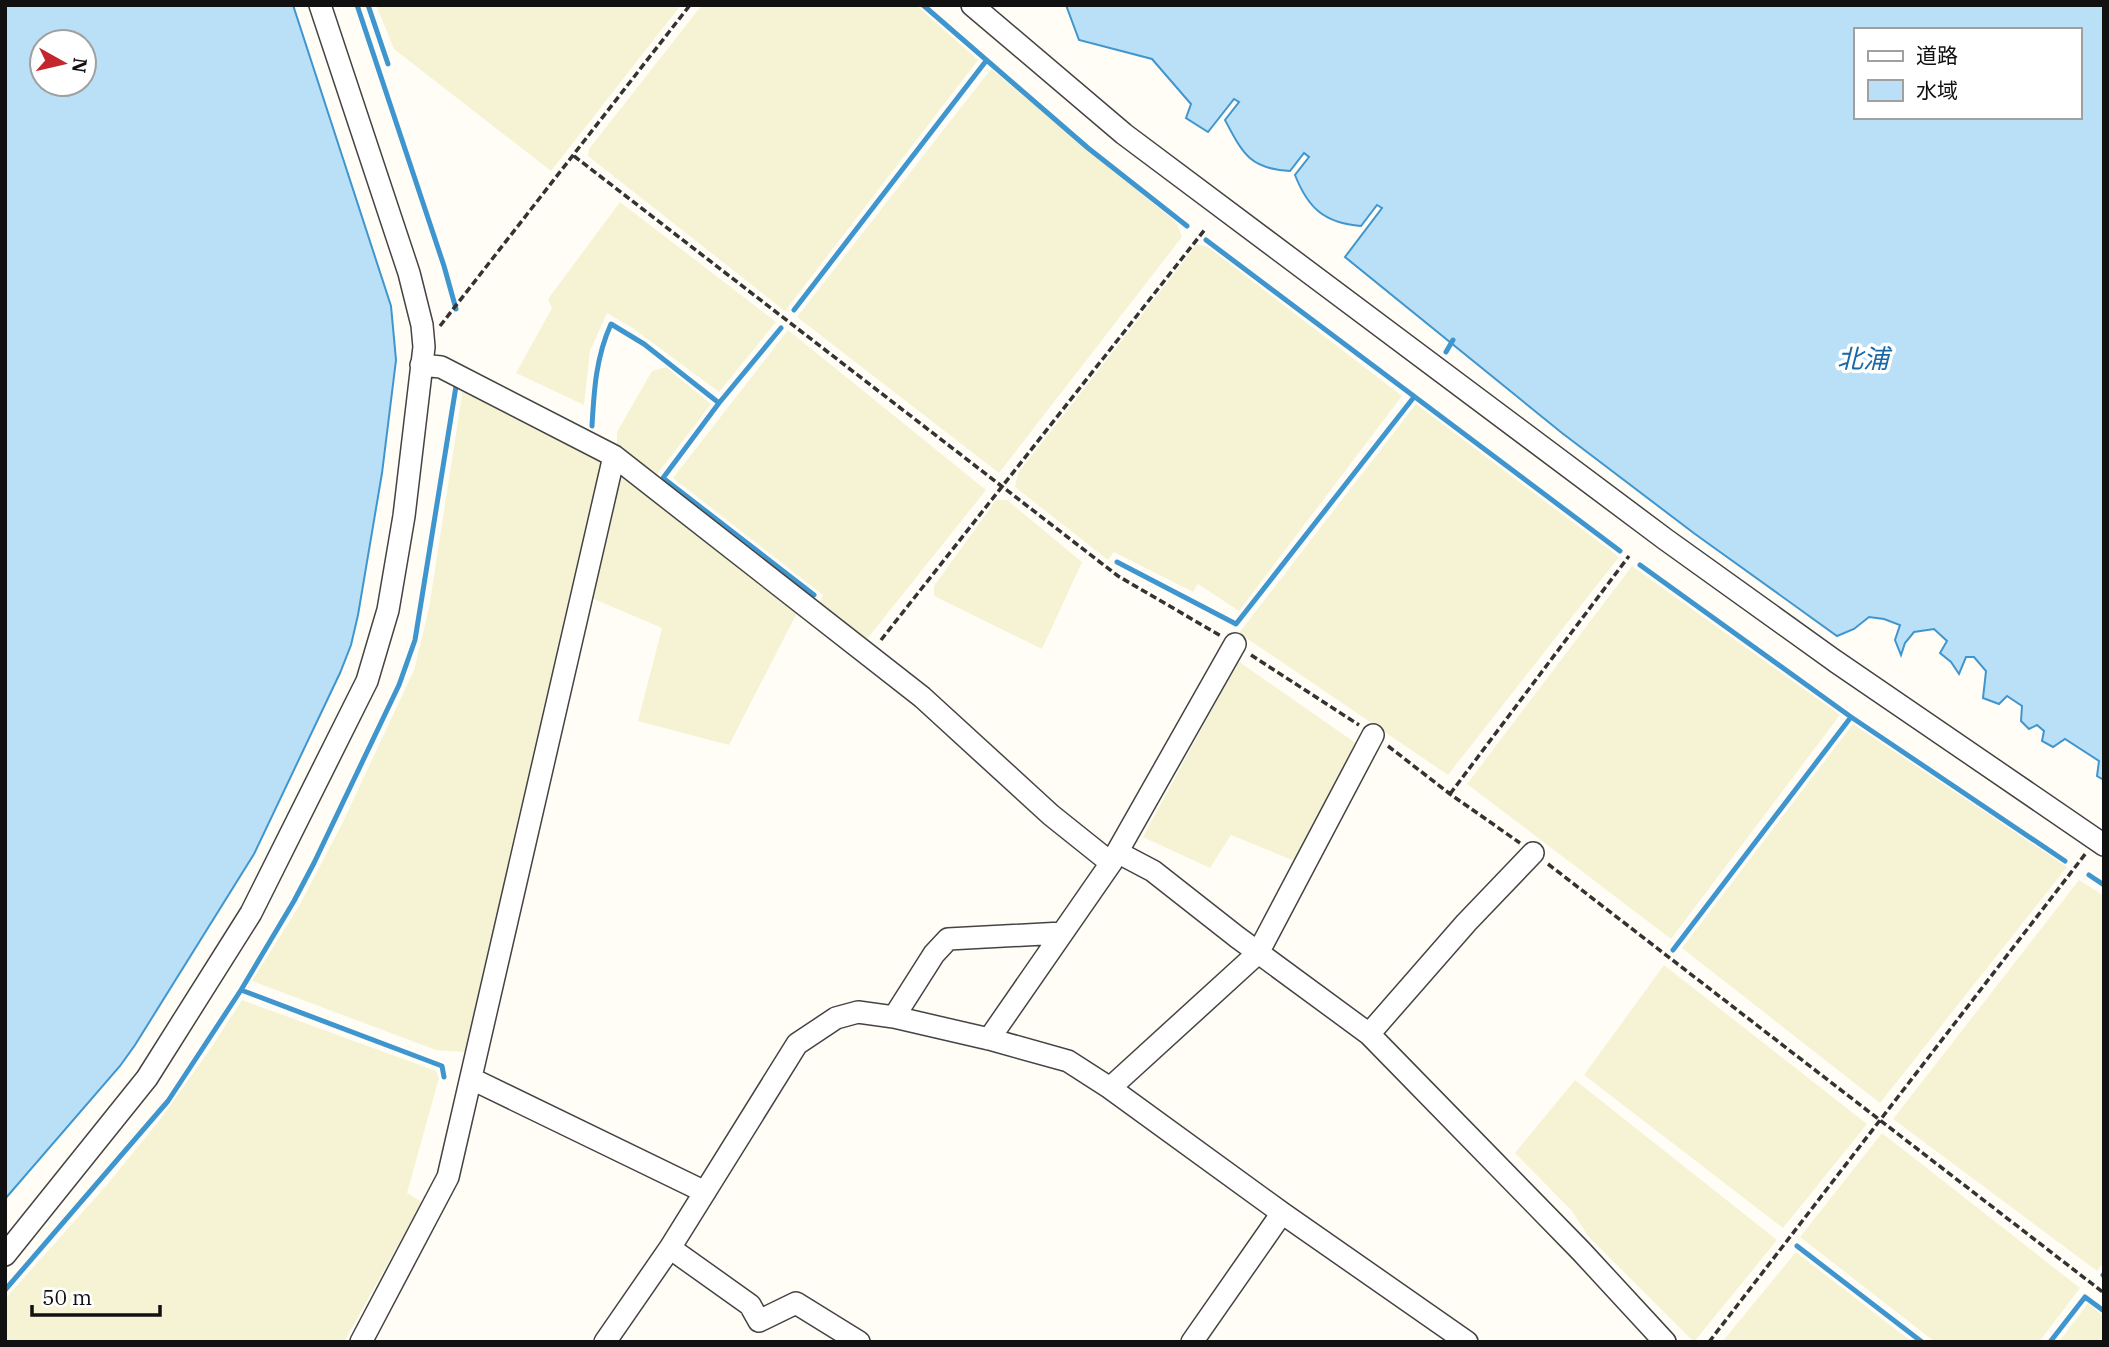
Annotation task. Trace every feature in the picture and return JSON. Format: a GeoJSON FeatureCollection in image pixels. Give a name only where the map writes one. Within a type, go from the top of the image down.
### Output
{"type":"FeatureCollection","features":[{"type":"Feature","properties":{"kind":"street"},"geometry":{"type":"LineString","coordinates":[[5,1255],[147,1078],[251,913],[367,681],[388,610],[404,516],[423,356],[422,325],[409,274],[320,5]]}},
{"type":"Feature","properties":{"kind":"street"},"geometry":{"type":"LineString","coordinates":[[972,5],[1124,134],[1665,539],[1835,661],[2100,842]]}},
{"type":"Feature","properties":{"kind":"street"},"geometry":{"type":"LineString","coordinates":[[423,356],[614,456],[922,697],[1051,815],[1114,857],[1153,871],[1258,953],[1369,1034],[1581,1251],[1665,1342]]}},
{"type":"Feature","properties":{"kind":"street"},"geometry":{"type":"LineString","coordinates":[[361,1342],[448,1177],[614,456]]}},
{"type":"Feature","properties":{"kind":"street"},"geometry":{"type":"LineString","coordinates":[[989,1039],[1114,857],[1235,644]]}},
{"type":"Feature","properties":{"kind":"street"},"geometry":{"type":"LineString","coordinates":[[1110,1088],[1258,953],[1373,735]]}},
{"type":"Feature","properties":{"kind":"street"},"geometry":{"type":"LineString","coordinates":[[1369,1034],[1466,923],[1533,853]]}},
{"type":"Feature","properties":{"kind":"street"},"geometry":{"type":"LineString","coordinates":[[894,1017],[934,954],[948,939],[1062,933]]}},
{"type":"Feature","properties":{"kind":"street"},"geometry":{"type":"LineString","coordinates":[[605,1342],[670,1248],[797,1044],[836,1018],[858,1012],[894,1017],[989,1039],[1068,1061],[1110,1088],[1282,1213],[1467,1342]]}},
{"type":"Feature","properties":{"kind":"street"},"geometry":{"type":"LineString","coordinates":[[472,1079],[705,1192]]}},
{"type":"Feature","properties":{"kind":"street"},"geometry":{"type":"LineString","coordinates":[[1192,1342],[1282,1213]]}},
{"type":"Feature","properties":{"kind":"street"},"geometry":{"type":"LineString","coordinates":[[670,1248],[750,1305],[759,1321],[796,1303],[859,1342]]}},
{"type":"Feature","properties":{"kind":"path"},"geometry":{"type":"LineString","coordinates":[[423,356],[690,5]]}},
{"type":"Feature","properties":{"kind":"path"},"geometry":{"type":"LineString","coordinates":[[574,156],[1118,576],[1235,644],[1373,735],[1533,853],[2104,1293]]}},
{"type":"Feature","properties":{"kind":"path"},"geometry":{"type":"LineString","coordinates":[[869,656],[1206,228]]}},
{"type":"Feature","properties":{"kind":"path"},"geometry":{"type":"LineString","coordinates":[[1450,794],[1629,556]]}},
{"type":"Feature","properties":{"kind":"path"},"geometry":{"type":"LineString","coordinates":[[1709,1342],[2100,842]]}},
{"type":"Feature","properties":{"kind":"shaded area"},"geometry":{"type":"Polygon","coordinates":[[[376,5],[681,5],[551,171],[394,49],[376,5]]]}},
{"type":"Feature","properties":{"kind":"shaded area"},"geometry":{"type":"Polygon","coordinates":[[[702,5],[916,5],[978,60],[785,311],[588,156],[589,149],[702,5]]]}},
{"type":"Feature","properties":{"kind":"shaded area"},"geometry":{"type":"Polygon","coordinates":[[[991,69],[1177,223],[1182,237],[999,473],[797,317],[991,69]]]}},
{"type":"Feature","properties":{"kind":"shaded area"},"geometry":{"type":"Polygon","coordinates":[[[620,202],[776,322],[719,392],[634,329],[607,313],[590,351],[584,405],[516,373],[552,308],[548,299],[620,202]]]}},
{"type":"Feature","properties":{"kind":"shaded area"},"geometry":{"type":"Polygon","coordinates":[[[1197,244],[1208,247],[1402,396],[1239,611],[1198,584],[1193,592],[1114,552],[1108,560],[1015,487],[1018,473],[1197,244]]]}},
{"type":"Feature","properties":{"kind":"shaded area"},"geometry":{"type":"Polygon","coordinates":[[[788,330],[986,490],[867,639],[820,602],[823,595],[673,478],[788,330]]]}},
{"type":"Feature","properties":{"kind":"shaded area"},"geometry":{"type":"Polygon","coordinates":[[[666,367],[711,404],[655,477],[617,448],[617,432],[652,371],[666,367]]]}},
{"type":"Feature","properties":{"kind":"shaded area"},"geometry":{"type":"Polygon","coordinates":[[[463,388],[603,458],[576,594],[570,593],[511,893],[488,989],[464,1052],[436,1050],[252,981],[299,906],[342,824],[414,670],[429,608],[463,388]]]}},
{"type":"Feature","properties":{"kind":"shaded area"},"geometry":{"type":"Polygon","coordinates":[[[1416,404],[1619,557],[1448,775],[1239,633],[1416,404]]]}},
{"type":"Feature","properties":{"kind":"shaded area"},"geometry":{"type":"Polygon","coordinates":[[[619,476],[799,609],[729,745],[638,721],[662,628],[589,597],[619,476]]]}},
{"type":"Feature","properties":{"kind":"shaded area"},"geometry":{"type":"Polygon","coordinates":[[[996,500],[1007,500],[1082,562],[1042,649],[934,596],[934,586],[996,500]]]}},
{"type":"Feature","properties":{"kind":"shaded area"},"geometry":{"type":"Polygon","coordinates":[[[1632,566],[1840,715],[1671,939],[1467,784],[1632,566]]]}},
{"type":"Feature","properties":{"kind":"shaded area"},"geometry":{"type":"Polygon","coordinates":[[[1238,661],[1357,744],[1302,864],[1231,835],[1210,868],[1143,837],[1238,661]]]}},
{"type":"Feature","properties":{"kind":"shaded area"},"geometry":{"type":"Polygon","coordinates":[[[1853,724],[2067,867],[1880,1103],[1682,948],[1853,724]]]}},
{"type":"Feature","properties":{"kind":"shaded area"},"geometry":{"type":"Polygon","coordinates":[[[2079,880],[2104,896],[2104,1262],[2097,1271],[1893,1119],[2079,880]]]}},
{"type":"Feature","properties":{"kind":"shaded area"},"geometry":{"type":"Polygon","coordinates":[[[1664,965],[1867,1124],[1783,1228],[1584,1075],[1664,965]]]}},
{"type":"Feature","properties":{"kind":"shaded area"},"geometry":{"type":"Polygon","coordinates":[[[242,1000],[436,1071],[439,1078],[407,1193],[422,1202],[344,1342],[5,1342],[5,1299],[105,1187],[159,1121],[242,1000]]]}},
{"type":"Feature","properties":{"kind":"shaded area"},"geometry":{"type":"Polygon","coordinates":[[[1575,1080],[1777,1240],[1694,1342],[1588,1236],[1572,1211],[1515,1153],[1575,1080]]]}},
{"type":"Feature","properties":{"kind":"shaded area"},"geometry":{"type":"Polygon","coordinates":[[[1882,1133],[2080,1288],[2039,1342],[1935,1342],[1800,1237],[1882,1133]]]}},
{"type":"Feature","properties":{"kind":"shaded area"},"geometry":{"type":"Polygon","coordinates":[[[1796,1252],[1912,1342],[1722,1342],[1796,1252]]]}},
{"type":"Feature","properties":{"kind":"shaded area"},"geometry":{"type":"Polygon","coordinates":[[[2088,1303],[2104,1317],[2104,1342],[2059,1342],[2088,1303]]]}},
{"type":"Feature","properties":{"kind":"water"},"geometry":{"type":"Polygon","coordinates":[[[5,5],[293,5],[391,306],[396,360],[382,473],[358,615],[351,645],[340,673],[254,854],[120,1066],[5,1199],[5,5]]]}},
{"type":"Feature","properties":{"kind":"water","name":"北浦"},"geometry":{"type":"Polygon","coordinates":[[[1066,5],[2104,5],[2104,780],[2097,776],[2099,761],[2065,739],[2053,747],[2042,741],[2044,731],[2037,725],[2029,729],[2021,721],[2022,706],[2007,696],[1999,704],[1983,698],[1986,671],[1974,657],[1966,657],[1959,674],[1951,662],[1940,653],[1947,641],[1934,629],[1914,632],[1905,643],[1901,655],[1895,640],[1900,625],[1884,619],[1869,617],[1854,629],[1837,636],[1695,534],[1562,433],[1345,257],[1382,208],[1377,205],[1361,226],[1337,221],[1319,212],[1300,187],[1295,175],[1309,157],[1304,153],[1290,171],[1276,170],[1257,163],[1243,151],[1225,120],[1239,102],[1234,99],[1208,132],[1186,118],[1191,104],[1152,59],[1079,40],[1066,5]]]}},
{"type":"Feature","properties":{"kind":"waterway"},"geometry":{"type":"LineString","coordinates":[[357,5],[456,309]]}},
{"type":"Feature","properties":{"kind":"waterway"},"geometry":{"type":"LineString","coordinates":[[368,5],[388,64]]}},
{"type":"Feature","properties":{"kind":"waterway"},"geometry":{"type":"LineString","coordinates":[[923,5],[1088,148],[1187,226]]}},
{"type":"Feature","properties":{"kind":"waterway"},"geometry":{"type":"LineString","coordinates":[[794,310],[986,61]]}},
{"type":"Feature","properties":{"kind":"waterway"},"geometry":{"type":"LineString","coordinates":[[1206,240],[1620,551]]}},
{"type":"Feature","properties":{"kind":"waterway"},"geometry":{"type":"LineString","coordinates":[[592,426],[599,361],[611,324],[644,344],[719,403]]}},
{"type":"Feature","properties":{"kind":"waterway"},"geometry":{"type":"LineString","coordinates":[[781,328],[719,403],[663,478],[814,595]]}},
{"type":"Feature","properties":{"kind":"waterway"},"geometry":{"type":"LineString","coordinates":[[1446,352],[1453,340]]}},
{"type":"Feature","properties":{"kind":"waterway"},"geometry":{"type":"LineString","coordinates":[[5,1290],[168,1101],[241,990],[314,863],[399,685],[415,640],[457,380]]}},
{"type":"Feature","properties":{"kind":"waterway"},"geometry":{"type":"LineString","coordinates":[[1117,562],[1236,624],[1414,397]]}},
{"type":"Feature","properties":{"kind":"waterway"},"geometry":{"type":"LineString","coordinates":[[1640,565],[1851,717],[2065,861]]}},
{"type":"Feature","properties":{"kind":"waterway"},"geometry":{"type":"LineString","coordinates":[[1673,950],[1851,717]]}},
{"type":"Feature","properties":{"kind":"waterway"},"geometry":{"type":"LineString","coordinates":[[2089,875],[2104,885]]}},
{"type":"Feature","properties":{"kind":"waterway"},"geometry":{"type":"LineString","coordinates":[[241,990],[442,1066],[444,1077]]}},
{"type":"Feature","properties":{"kind":"waterway"},"geometry":{"type":"LineString","coordinates":[[1797,1246],[1922,1342]]}},
{"type":"Feature","properties":{"kind":"waterway"},"geometry":{"type":"LineString","coordinates":[[2050,1342],[2085,1297],[2104,1311]]}}]}
